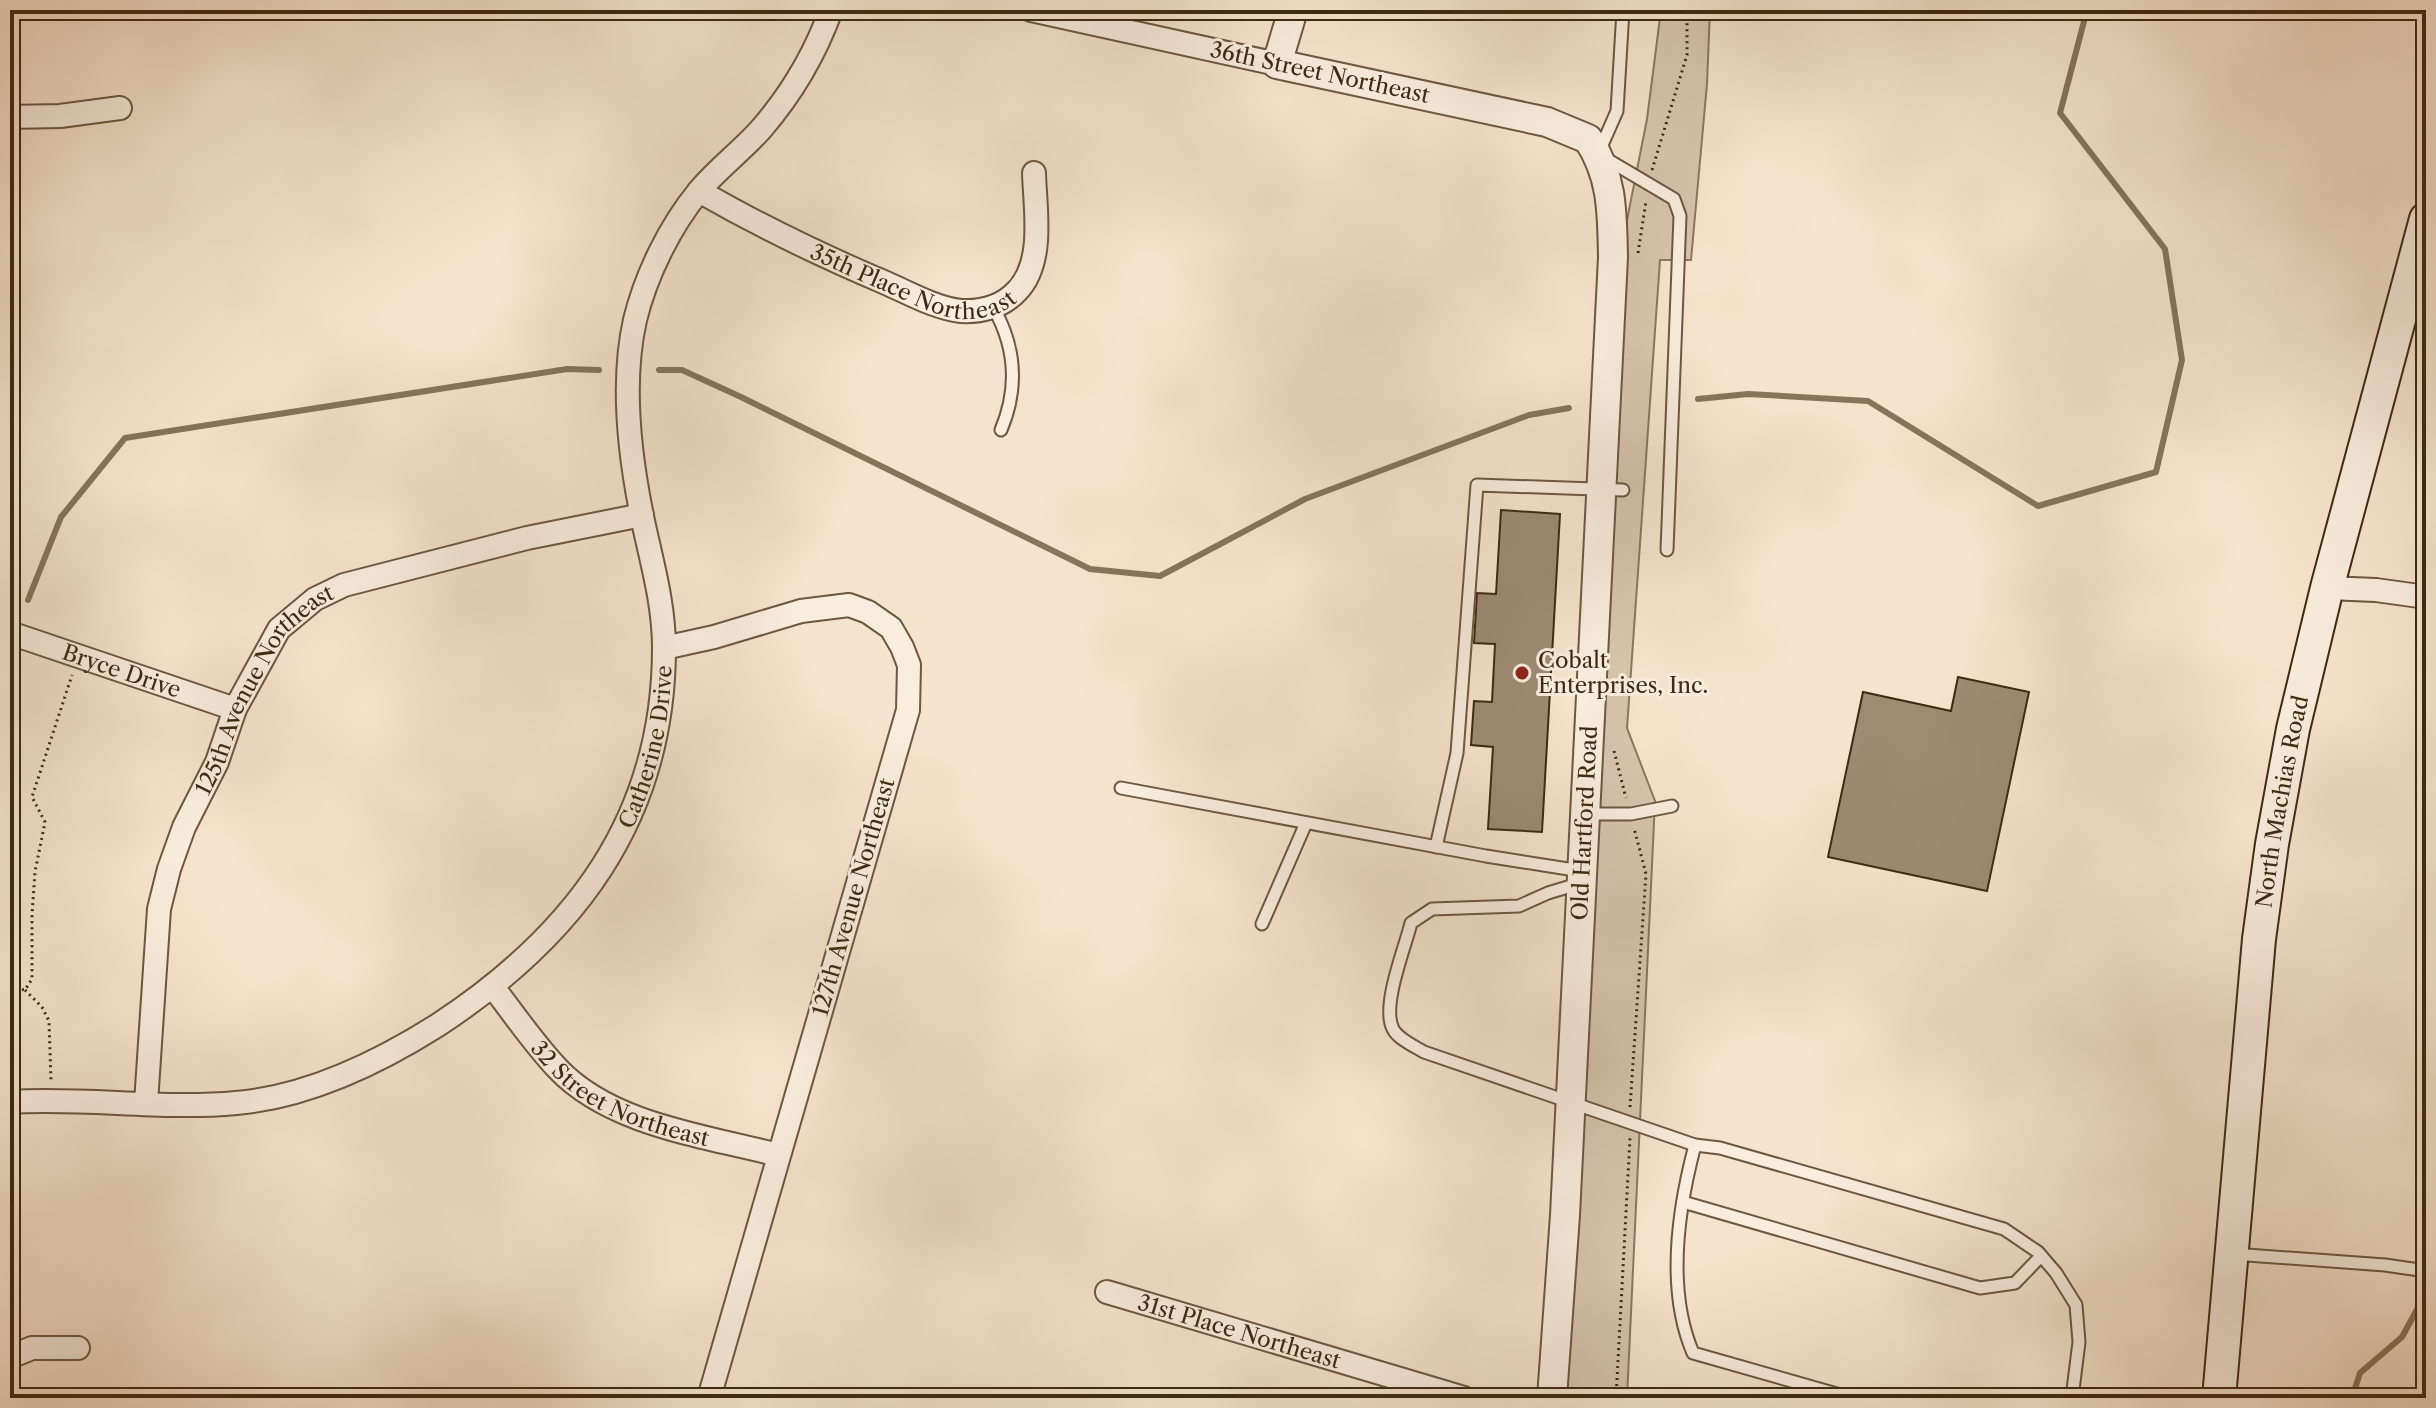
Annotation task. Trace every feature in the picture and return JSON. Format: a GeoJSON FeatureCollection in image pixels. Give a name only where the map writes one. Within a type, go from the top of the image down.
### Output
{"type":"FeatureCollection","features":[{"type":"Feature","properties":{"kind":"main road","name":"North Machias Road"},"geometry":{"type":"LineString","coordinates":[[2219,1398],[2259,939],[2272,844],[2293,729],[2327,588],[2426,219]]}},
{"type":"Feature","properties":{"kind":"street","name":"Catherine Drive"},"geometry":{"type":"LineString","coordinates":[[10,1102],[52,1099],[237,1103],[319,1084],[394,1051],[493,987],[558,927],[592,884],[617,841],[637,797],[652,746],[662,684],[664,648],[659,591],[642,515],[627,399],[636,318],[649,279],[670,235],[699,191],[761,129],[792,89],[813,54],[831,10]]}},
{"type":"Feature","properties":{"kind":"street","name":"36th Street Northeast"},"geometry":{"type":"LineString","coordinates":[[1031,10],[1547,122],[1588,139],[1598,154]]}},
{"type":"Feature","properties":{"kind":"street"},"geometry":{"type":"LineString","coordinates":[[1277,64],[1293,10]]}},
{"type":"Feature","properties":{"kind":"street"},"geometry":{"type":"LineString","coordinates":[[10,117],[60,116],[120,108]]}},
{"type":"Feature","properties":{"kind":"street","name":"Old Hartford Road"},"geometry":{"type":"LineString","coordinates":[[1552,1398],[1585,814],[1612,489],[1612,206],[1606,174],[1598,154]]}},
{"type":"Feature","properties":{"kind":"street","name":"35th Place Northeast"},"geometry":{"type":"LineString","coordinates":[[699,191],[791,241],[931,302],[958,310],[980,311],[1001,304],[1018,290],[1030,270],[1035,247],[1034,173]]}},
{"type":"Feature","properties":{"kind":"street","name":"125th Avenue Northeast"},"geometry":{"type":"LineString","coordinates":[[146,1103],[159,909],[169,869],[184,827],[217,762],[235,709],[279,629],[315,599],[344,585],[514,542],[642,515]]}},
{"type":"Feature","properties":{"kind":"street"},"geometry":{"type":"LineString","coordinates":[[2327,588],[2376,590],[2426,597]]}},
{"type":"Feature","properties":{"kind":"street","name":"127th Avenue Northeast"},"geometry":{"type":"LineString","coordinates":[[664,648],[801,611],[849,605],[868,612],[891,628],[909,665],[908,710],[709,1398]]}},
{"type":"Feature","properties":{"kind":"street","name":"Bryce Drive"},"geometry":{"type":"LineString","coordinates":[[10,633],[235,709]]}},
{"type":"Feature","properties":{"kind":"street","name":"32 Street Northeast"},"geometry":{"type":"LineString","coordinates":[[493,987],[559,1070],[601,1102],[633,1117],[778,1155]]}},
{"type":"Feature","properties":{"kind":"street","name":"31st Place Northeast"},"geometry":{"type":"LineString","coordinates":[[1107,1292],[1464,1398]]}},
{"type":"Feature","properties":{"kind":"street"},"geometry":{"type":"LineString","coordinates":[[10,1357],[32,1348],[78,1348]]}},
{"type":"Feature","properties":{"kind":"lane"},"geometry":{"type":"LineString","coordinates":[[1623,10],[1617,111],[1598,154],[1674,199],[1680,216],[1667,550]]}},
{"type":"Feature","properties":{"kind":"lane"},"geometry":{"type":"LineString","coordinates":[[993,307],[1006,332],[1013,360],[1010,403],[1001,430]]}},
{"type":"Feature","properties":{"kind":"lane"},"geometry":{"type":"LineString","coordinates":[[1436,847],[1457,753],[1477,485],[1612,489]]}},
{"type":"Feature","properties":{"kind":"lane"},"geometry":{"type":"LineString","coordinates":[[1121,788],[1582,877]]}},
{"type":"Feature","properties":{"kind":"lane"},"geometry":{"type":"LineString","coordinates":[[1585,814],[1631,814],[1672,806]]}},
{"type":"Feature","properties":{"kind":"lane"},"geometry":{"type":"LineString","coordinates":[[1262,924],[1306,823]]}},
{"type":"Feature","properties":{"kind":"lane"},"geometry":{"type":"LineString","coordinates":[[1582,877],[1519,906],[1432,909],[1411,923],[1389,1005],[1393,1029],[1407,1043],[1424,1052],[1695,1145],[1720,1148],[2004,1229],[2041,1256],[2076,1305],[2079,1342],[2072,1398]]}},
{"type":"Feature","properties":{"kind":"lane"},"geometry":{"type":"LineString","coordinates":[[1695,1145],[1683,1202],[1678,1259],[1684,1331],[1693,1353],[1851,1398]]}},
{"type":"Feature","properties":{"kind":"lane"},"geometry":{"type":"LineString","coordinates":[[1683,1202],[1980,1288],[2015,1283],[2041,1256]]}},
{"type":"Feature","properties":{"kind":"lane"},"geometry":{"type":"LineString","coordinates":[[2233,1254],[2422,1271]]}},
{"type":"Feature","properties":{"kind":"path"},"geometry":{"type":"LineString","coordinates":[[1637,259],[1649,184],[1687,55],[1687,10]]}},
{"type":"Feature","properties":{"kind":"path"},"geometry":{"type":"LineString","coordinates":[[25,990],[32,979],[35,872],[45,822],[32,797],[78,656]]}},
{"type":"Feature","properties":{"kind":"path"},"geometry":{"type":"LineString","coordinates":[[1614,752],[1646,874]]}},
{"type":"Feature","properties":{"kind":"path"},"geometry":{"type":"LineString","coordinates":[[10,988],[25,990],[42,1007],[49,1021],[52,1099]]}},
{"type":"Feature","properties":{"kind":"shaded area"},"geometry":{"type":"Polygon","coordinates":[[[1661,10],[1710,10],[1707,84],[1691,260],[1660,260],[1627,728],[1655,801],[1627,1398],[1564,1398],[1627,220],[1647,119],[1661,10]]]}},
{"type":"Feature","properties":{"kind":"building","name":"Cobalt Enterprises, Inc."},"geometry":{"type":"Polygon","coordinates":[[[1501,510],[1560,514],[1542,832],[1488,829],[1493,747],[1471,745],[1474,701],[1492,702],[1495,644],[1474,643],[1477,593],[1496,594],[1501,510]]]}},
{"type":"Feature","properties":{"kind":"building"},"geometry":{"type":"Polygon","coordinates":[[[1958,677],[2029,692],[1987,891],[1828,857],[1863,692],[1951,711],[1958,677]]]}},
{"type":"Feature","properties":{"kind":"waterway"},"geometry":{"type":"LineString","coordinates":[[1698,399],[1748,394],[1868,401],[2038,506],[2156,472],[2182,360],[2165,249],[2060,113],[2087,10]]}},
{"type":"Feature","properties":{"kind":"waterway"},"geometry":{"type":"LineString","coordinates":[[28,600],[61,517],[125,438],[567,369],[599,370]]}},
{"type":"Feature","properties":{"kind":"waterway"},"geometry":{"type":"LineString","coordinates":[[659,370],[682,370],[741,397],[1090,569],[1160,576],[1305,499],[1529,415],[1569,408]]}},
{"type":"Feature","properties":{"kind":"waterway"},"geometry":{"type":"LineString","coordinates":[[2352,1398],[2360,1373],[2402,1337],[2426,1293]]}},
{"type":"Feature","properties":{"kind":"place","name":"Cobalt Enterprises, Inc."},"geometry":{"type":"Point","coordinates":[1522,673]}}]}
